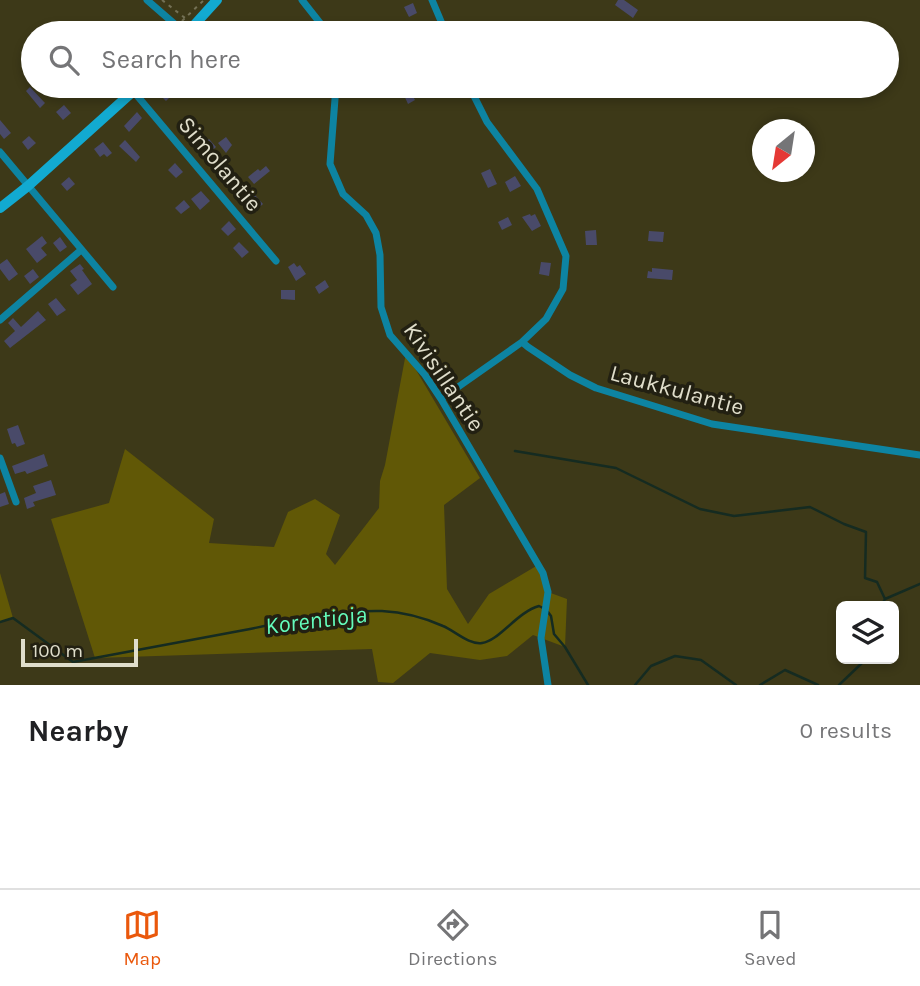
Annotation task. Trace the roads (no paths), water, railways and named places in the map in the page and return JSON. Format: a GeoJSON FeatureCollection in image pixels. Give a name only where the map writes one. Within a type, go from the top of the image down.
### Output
{"type":"FeatureCollection","features":[{"type":"Feature","properties":{"kind":"street"},"geometry":{"type":"LineString","coordinates":[[147,0],[172,21]]}},
{"type":"Feature","properties":{"kind":"street"},"geometry":{"type":"LineString","coordinates":[[195,21],[217,0]]}},
{"type":"Feature","properties":{"kind":"street"},"geometry":{"type":"LineString","coordinates":[[302,0],[319,21]]}},
{"type":"Feature","properties":{"kind":"street"},"geometry":{"type":"LineString","coordinates":[[432,0],[441,21]]}},
{"type":"Feature","properties":{"kind":"street"},"geometry":{"type":"LineString","coordinates":[[0,208],[127,98]]}},
{"type":"Feature","properties":{"kind":"street","name":"Simolantie"},"geometry":{"type":"LineString","coordinates":[[144,98],[276,261]]}},
{"type":"Feature","properties":{"kind":"street","name":"Kivisillantie"},"geometry":{"type":"LineString","coordinates":[[335,98],[330,164],[343,194],[366,215],[376,233],[380,255],[381,307],[390,335],[425,375],[441,399],[543,573],[548,592],[541,638],[548,685]]}},
{"type":"Feature","properties":{"kind":"street"},"geometry":{"type":"LineString","coordinates":[[441,399],[522,342],[546,319],[563,289],[566,256],[537,189],[487,122],[475,98]]}},
{"type":"Feature","properties":{"kind":"street"},"geometry":{"type":"LineString","coordinates":[[0,152],[113,286]]}},
{"type":"Feature","properties":{"kind":"street"},"geometry":{"type":"LineString","coordinates":[[0,320],[81,250]]}},
{"type":"Feature","properties":{"kind":"street","name":"Laukkulantie"},"geometry":{"type":"LineString","coordinates":[[522,342],[570,375],[596,388],[699,420],[920,454]]}},
{"type":"Feature","properties":{"kind":"street"},"geometry":{"type":"LineString","coordinates":[[0,458],[16,502]]}},
{"type":"Feature","properties":{"kind":"waterway"},"geometry":{"type":"LineString","coordinates":[[515,451],[616,468],[700,509],[734,516],[810,507],[866,532],[865,578],[877,582],[885,599]]}},
{"type":"Feature","properties":{"kind":"waterway","name":"Korentioja"},"geometry":{"type":"LineString","coordinates":[[884,601],[920,584]]}},
{"type":"Feature","properties":{"kind":"waterway","name":"Korentioja"},"geometry":{"type":"LineString","coordinates":[[0,622],[13,618],[73,662],[299,619],[365,611],[390,612],[421,618],[443,626],[472,642],[482,643],[495,637],[531,609],[539,606],[543,608]]}},
{"type":"Feature","properties":{"kind":"waterway","name":"Korentioja"},"geometry":{"type":"LineString","coordinates":[[548,612],[554,634],[588,685]]}},
{"type":"Feature","properties":{"kind":"waterway","name":"Korentioja"},"geometry":{"type":"LineString","coordinates":[[635,685],[651,666],[675,656],[701,660],[736,685]]}},
{"type":"Feature","properties":{"kind":"waterway","name":"Korentioja"},"geometry":{"type":"LineString","coordinates":[[839,685],[861,664]]}},
{"type":"Feature","properties":{"kind":"waterway","name":"Korentioja"},"geometry":{"type":"LineString","coordinates":[[760,685],[785,670],[818,685]]}}]}
